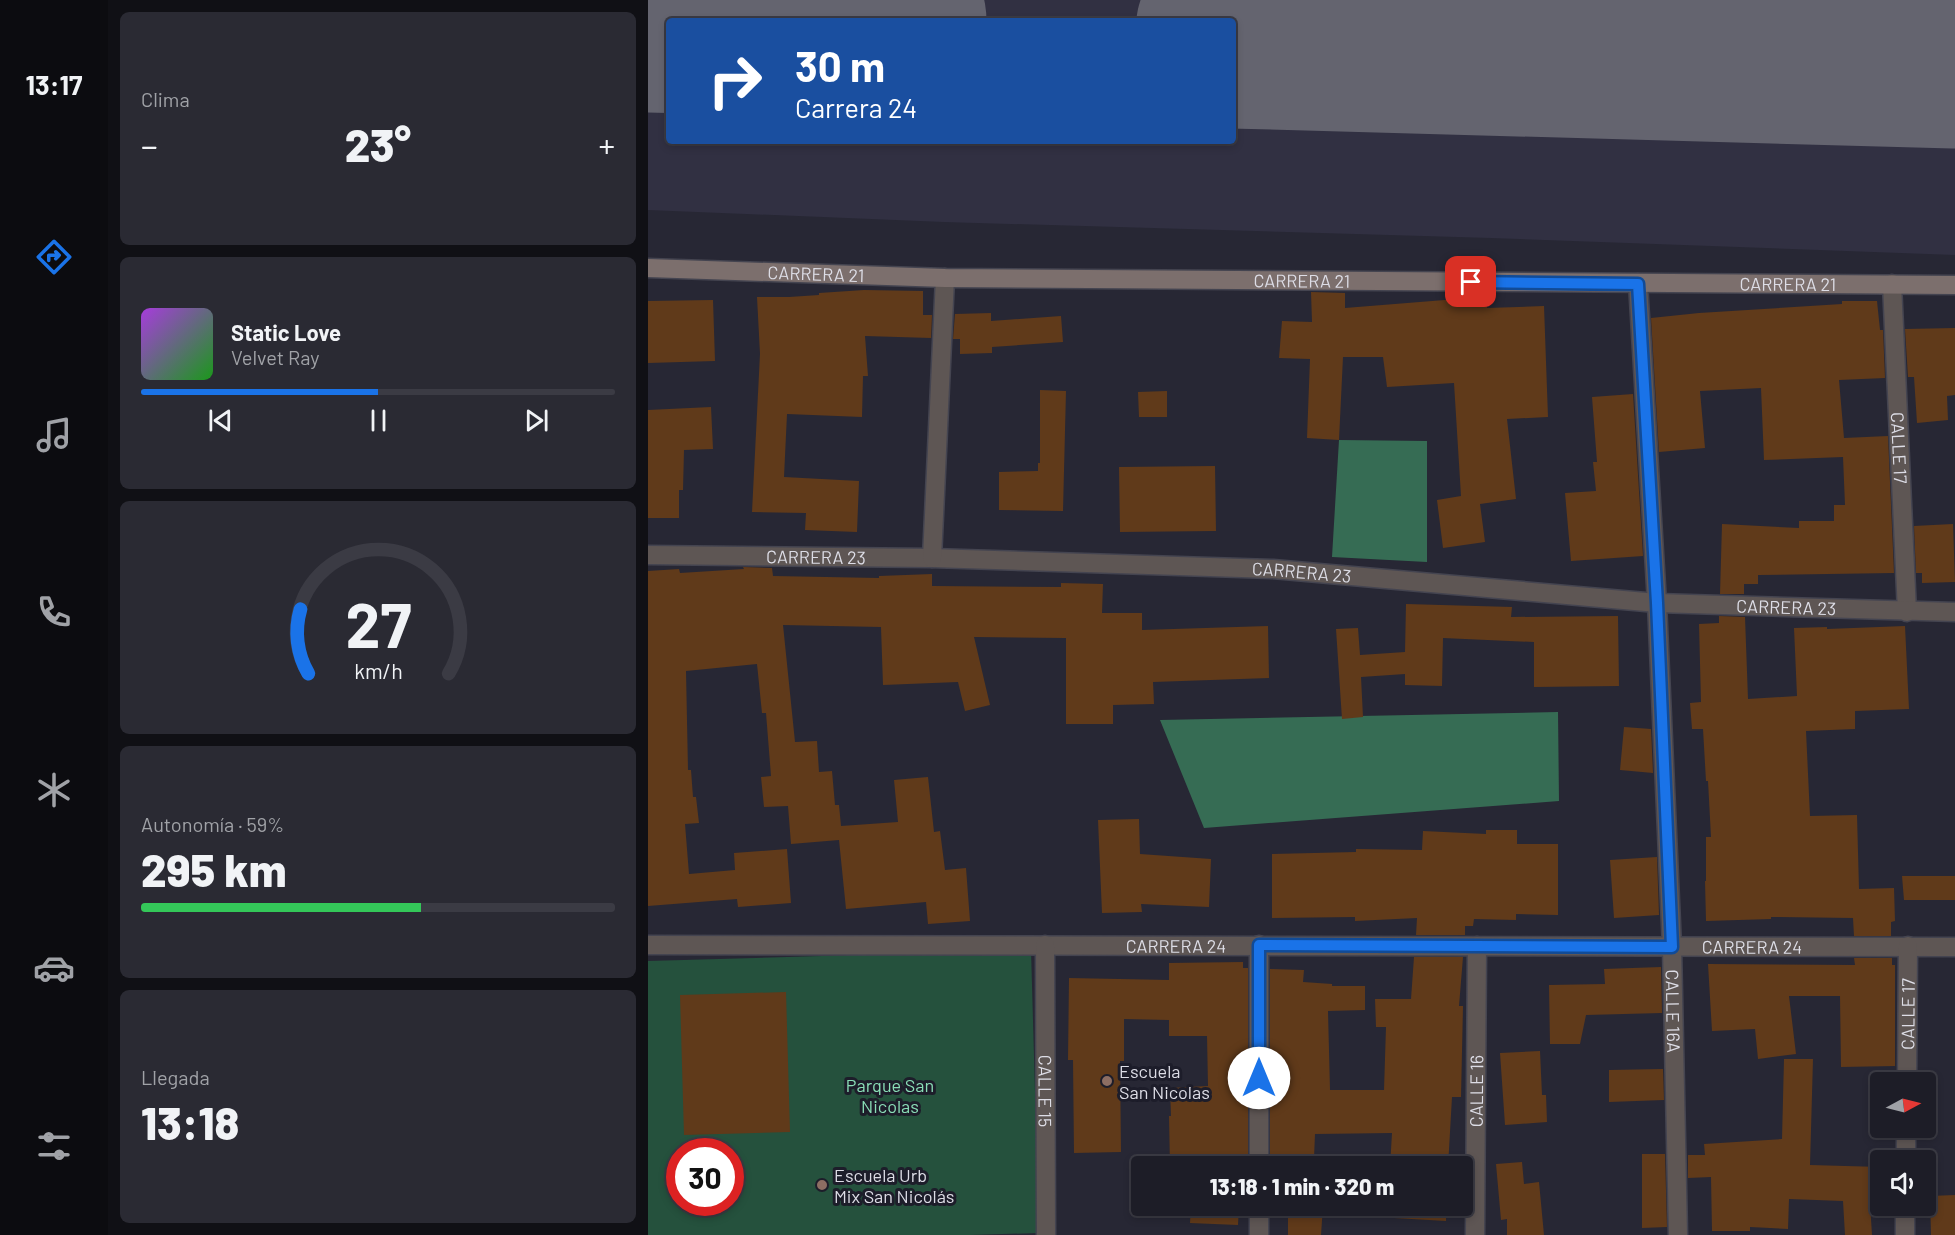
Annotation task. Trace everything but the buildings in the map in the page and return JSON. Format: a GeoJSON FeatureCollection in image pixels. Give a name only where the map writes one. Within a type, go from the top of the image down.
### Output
{"type":"FeatureCollection","features":[{"type":"Feature","properties":{"kind":"street","name":"CARRERA 21"},"geometry":{"type":"LineString","coordinates":[[648,268],[945,278],[1955,285]]}},
{"type":"Feature","properties":{"kind":"street"},"geometry":{"type":"LineString","coordinates":[[932,558],[945,278]]}},
{"type":"Feature","properties":{"kind":"street","name":"CALLE 16A"},"geometry":{"type":"LineString","coordinates":[[1638,284],[1657,603],[1672,947],[1678,1235]]}},
{"type":"Feature","properties":{"kind":"street","name":"CALLE 17"},"geometry":{"type":"LineString","coordinates":[[1892,284],[1907,612]]}},
{"type":"Feature","properties":{"kind":"street","name":"CARRERA 23"},"geometry":{"type":"LineString","coordinates":[[648,555],[932,558],[1273,569],[1657,603],[1955,612]]}},
{"type":"Feature","properties":{"kind":"street","name":"CARRERA 24"},"geometry":{"type":"LineString","coordinates":[[648,945],[1955,947]]}},
{"type":"Feature","properties":{"kind":"street","name":"CALLE 15"},"geometry":{"type":"LineString","coordinates":[[1045,945],[1046,1235]]}},
{"type":"Feature","properties":{"kind":"street"},"geometry":{"type":"LineString","coordinates":[[1259,945],[1259,1156]]}},
{"type":"Feature","properties":{"kind":"street","name":"CALLE 16"},"geometry":{"type":"LineString","coordinates":[[1474,1235],[1477,946]]}},
{"type":"Feature","properties":{"kind":"street","name":"CALLE 17"},"geometry":{"type":"LineString","coordinates":[[1907,1072],[1908,946]]}},
{"type":"Feature","properties":{"kind":"street"},"geometry":{"type":"LineString","coordinates":[[1259,1216],[1259,1235]]}},
{"type":"Feature","properties":{"kind":"street"},"geometry":{"type":"LineString","coordinates":[[1905,1216],[1905,1235]]}},
{"type":"Feature","properties":{"kind":"shaded area"},"geometry":{"type":"Polygon","coordinates":[[[648,0],[1955,0],[1955,255],[1491,238],[944,222],[648,210],[648,0]]]}},
{"type":"Feature","properties":{"kind":"green space"},"geometry":{"type":"Polygon","coordinates":[[[1339,440],[1427,441],[1427,562],[1332,557],[1339,440]]]}},
{"type":"Feature","properties":{"kind":"green space"},"geometry":{"type":"Polygon","coordinates":[[[1558,712],[1559,801],[1204,828],[1160,720],[1558,712]]]}},
{"type":"Feature","properties":{"kind":"green space","name":"Parque San Nicolas"},"geometry":{"type":"Polygon","coordinates":[[[1031,950],[1039,1233],[648,1235],[648,961],[1031,950]]]}},
{"type":"Feature","properties":{"kind":"taxiway"},"geometry":{"type":"LineString","coordinates":[[1623,42],[1652,26],[1673,0]]}},
{"type":"Feature","properties":{"kind":"taxiway"},"geometry":{"type":"LineString","coordinates":[[1687,0],[1701,23],[1714,33],[1737,44]]}},
{"type":"Feature","properties":{"kind":"taxiway"},"geometry":{"type":"LineString","coordinates":[[1859,47],[1906,38],[1919,25],[1934,0]]}},
{"type":"Feature","properties":{"kind":"runway"},"geometry":{"type":"LineString","coordinates":[[648,15],[768,18]]}},
{"type":"Feature","properties":{"kind":"runway"},"geometry":{"type":"LineString","coordinates":[[1236,31],[1955,51]]}},
{"type":"Feature","properties":{"kind":"place","name":"Escuela San Nicolas"},"geometry":{"type":"Point","coordinates":[1107,1081]}},
{"type":"Feature","properties":{"kind":"place","name":"Escuela Urb Mix San Nicolás"},"geometry":{"type":"Point","coordinates":[822,1185]}},
{"type":"Feature","properties":{"kind":"route"},"geometry":{"type":"LineString","coordinates":[[1259,1078],[1259,945],[1672,947],[1657,603],[1638,284],[1471,282]]}}]}
